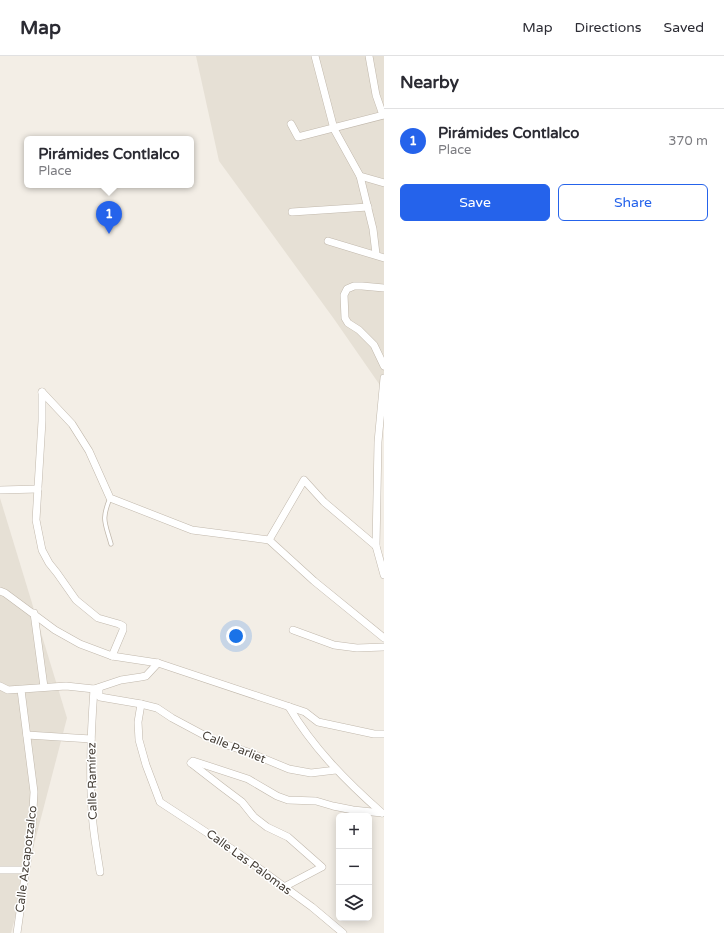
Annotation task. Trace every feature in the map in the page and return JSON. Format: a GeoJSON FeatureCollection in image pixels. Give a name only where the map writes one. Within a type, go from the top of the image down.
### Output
{"type":"FeatureCollection","features":[{"type":"Feature","properties":{"kind":"street"},"geometry":{"type":"LineString","coordinates":[[315,56],[334,129],[360,176],[373,229],[376,254]]}},
{"type":"Feature","properties":{"kind":"street"},"geometry":{"type":"LineString","coordinates":[[291,124],[298,138],[383,115],[376,95],[369,56]]}},
{"type":"Feature","properties":{"kind":"street"},"geometry":{"type":"LineString","coordinates":[[360,176],[384,183]]}},
{"type":"Feature","properties":{"kind":"street"},"geometry":{"type":"LineString","coordinates":[[292,212],[368,207]]}},
{"type":"Feature","properties":{"kind":"street"},"geometry":{"type":"LineString","coordinates":[[328,241],[376,254],[384,258]]}},
{"type":"Feature","properties":{"kind":"street"},"geometry":{"type":"LineString","coordinates":[[384,288],[354,286],[347,289],[344,296],[345,318],[348,323],[359,330],[374,345],[384,366]]}},
{"type":"Feature","properties":{"kind":"street"},"geometry":{"type":"LineString","coordinates":[[384,378],[378,442],[376,546],[384,575]]}},
{"type":"Feature","properties":{"kind":"street"},"geometry":{"type":"LineString","coordinates":[[112,656],[123,630],[122,626],[98,618],[76,600],[49,563],[42,550],[36,520],[42,422],[42,392],[72,424],[89,451],[110,498],[192,530],[269,540],[314,581],[384,638]]}},
{"type":"Feature","properties":{"kind":"street"},"geometry":{"type":"LineString","coordinates":[[269,540],[304,480],[324,502],[376,546]]}},
{"type":"Feature","properties":{"kind":"street"},"geometry":{"type":"LineString","coordinates":[[0,490],[38,489]]}},
{"type":"Feature","properties":{"kind":"street"},"geometry":{"type":"LineString","coordinates":[[0,591],[34,613],[55,630],[80,644],[112,656],[158,663],[305,712],[318,722],[374,734],[384,734]]}},
{"type":"Feature","properties":{"kind":"street"},"geometry":{"type":"LineString","coordinates":[[34,613],[44,687]]}},
{"type":"Feature","properties":{"kind":"street"},"geometry":{"type":"LineString","coordinates":[[293,630],[334,645],[356,648],[384,647]]}},
{"type":"Feature","properties":{"kind":"street"},"geometry":{"type":"LineString","coordinates":[[0,686],[8,690],[66,686],[96,688],[121,680],[146,676],[158,663]]}},
{"type":"Feature","properties":{"kind":"street","name":"Calle Parliet"},"geometry":{"type":"LineString","coordinates":[[96,688],[100,698],[157,708],[172,718],[215,741],[248,752],[290,769],[310,773],[336,770]]}},
{"type":"Feature","properties":{"kind":"street","name":"Calle Ramírez"},"geometry":{"type":"LineString","coordinates":[[96,688],[91,739],[92,812],[100,872]]}},
{"type":"Feature","properties":{"kind":"street","name":"Calle Azcapotzalco"},"geometry":{"type":"LineString","coordinates":[[17,933],[32,827],[34,792],[21,690]]}},
{"type":"Feature","properties":{"kind":"street","name":"Calle Las Palomas"},"geometry":{"type":"LineString","coordinates":[[141,704],[138,722],[139,740],[160,802],[225,844],[312,907],[343,933]]}},
{"type":"Feature","properties":{"kind":"street"},"geometry":{"type":"LineString","coordinates":[[289,707],[300,725],[336,770],[383,813]]}},
{"type":"Feature","properties":{"kind":"street"},"geometry":{"type":"LineString","coordinates":[[27,735],[91,739]]}},
{"type":"Feature","properties":{"kind":"street"},"geometry":{"type":"LineString","coordinates":[[284,887],[322,868],[288,837],[260,822],[242,802],[191,763],[192,762],[248,779],[277,796],[288,800],[316,801],[353,810],[383,813]]}},
{"type":"Feature","properties":{"kind":"street"},"geometry":{"type":"LineString","coordinates":[[0,870],[26,870]]}},
{"type":"Feature","properties":{"kind":"lane"},"geometry":{"type":"LineString","coordinates":[[110,498],[104,512],[104,520],[111,544]]}},
{"type":"Feature","properties":{"kind":"shaded area"},"geometry":{"type":"Polygon","coordinates":[[[196,56],[384,56],[384,391],[334,319],[219,161],[196,56]]]}},
{"type":"Feature","properties":{"kind":"shaded area"},"geometry":{"type":"Polygon","coordinates":[[[0,498],[67,718],[11,933],[0,933],[0,498]]]}},
{"type":"Feature","properties":{"kind":"place","name":"Pirámides Contlalco"},"geometry":{"type":"Point","coordinates":[109,234]}}]}
